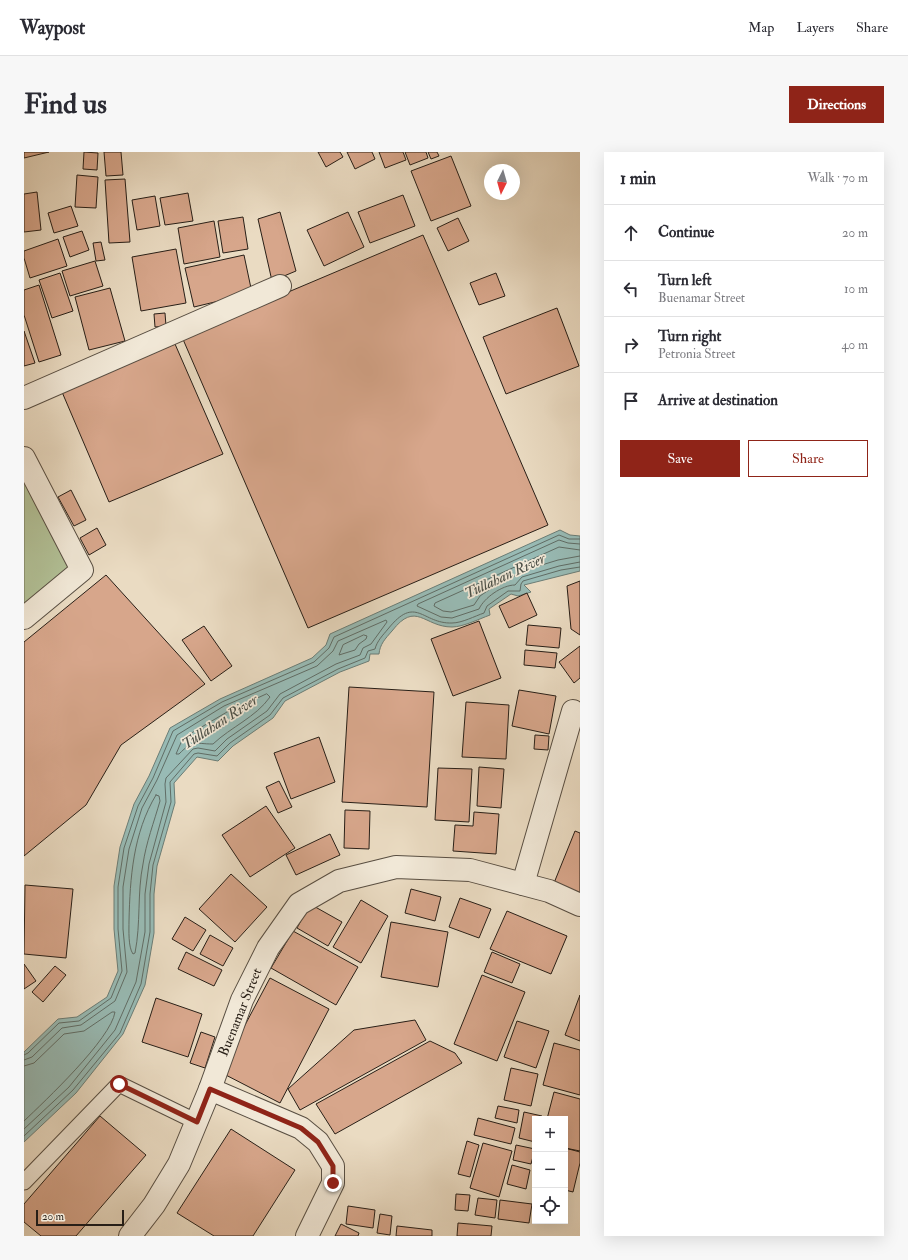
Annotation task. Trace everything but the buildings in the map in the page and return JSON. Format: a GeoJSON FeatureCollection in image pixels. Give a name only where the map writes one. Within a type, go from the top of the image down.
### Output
{"type":"FeatureCollection","features":[{"type":"Feature","properties":{"kind":"street"},"geometry":{"type":"LineString","coordinates":[[24,398],[280,286]]}},
{"type":"Feature","properties":{"kind":"street"},"geometry":{"type":"LineString","coordinates":[[24,458],[82,570],[24,618]]}},
{"type":"Feature","properties":{"kind":"street"},"geometry":{"type":"LineString","coordinates":[[523,884],[573,711]]}},
{"type":"Feature","properties":{"kind":"street","name":"Buenamar Street"},"geometry":{"type":"LineString","coordinates":[[130,1236],[154,1205],[175,1171],[210,1089],[242,1000],[268,948],[299,904],[339,881],[396,867],[470,870],[549,891],[580,905]]}},
{"type":"Feature","properties":{"kind":"street"},"geometry":{"type":"LineString","coordinates":[[210,1089],[301,1128],[318,1142],[333,1166],[333,1183],[307,1236]]}},
{"type":"Feature","properties":{"kind":"lane"},"geometry":{"type":"LineString","coordinates":[[24,1182],[119,1084],[197,1122]]}},
{"type":"Feature","properties":{"kind":"green space"},"geometry":{"type":"Polygon","coordinates":[[[24,469],[79,568],[24,608],[24,469]]]}},
{"type":"Feature","properties":{"kind":"water","name":"Tullahan River"},"geometry":{"type":"Polygon","coordinates":[[[560,530],[570,535],[580,536],[580,571],[524,585],[531,592],[518,596],[511,594],[489,609],[490,615],[461,626],[442,626],[420,617],[408,617],[400,622],[385,639],[380,647],[379,654],[370,654],[369,661],[340,672],[285,701],[273,718],[233,746],[218,761],[197,757],[174,783],[175,803],[157,866],[154,894],[154,933],[145,985],[123,1034],[76,1093],[24,1142],[24,1052],[58,1019],[77,1017],[107,997],[118,971],[114,929],[114,886],[120,847],[134,804],[149,776],[170,728],[220,699],[312,658],[326,645],[330,634],[560,530]]]}},
{"type":"Feature","properties":{"kind":"route"},"geometry":{"type":"LineString","coordinates":[[119,1084],[197,1122],[210,1089],[301,1128],[318,1142],[333,1166],[333,1183]]}}]}
